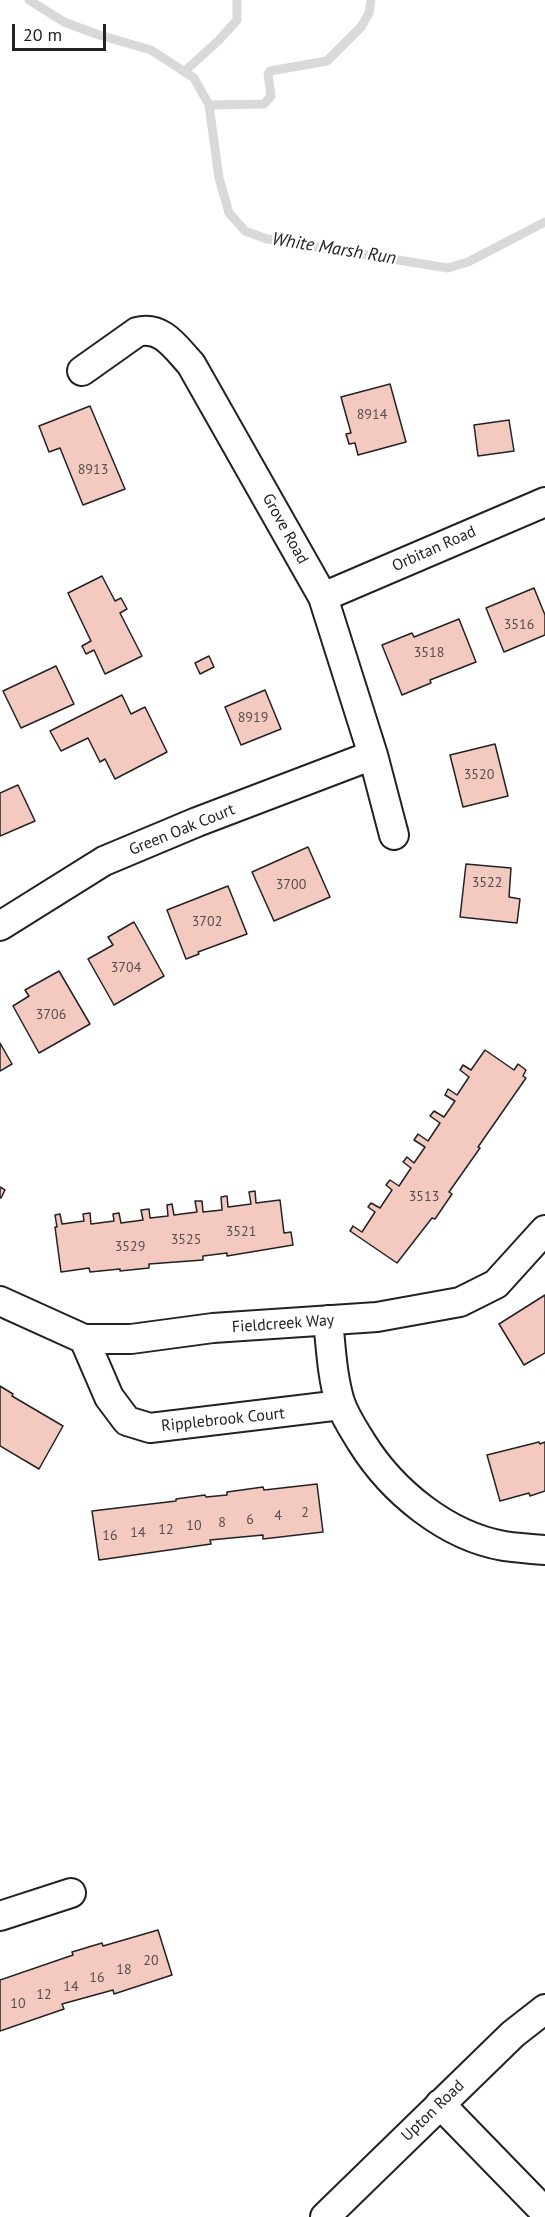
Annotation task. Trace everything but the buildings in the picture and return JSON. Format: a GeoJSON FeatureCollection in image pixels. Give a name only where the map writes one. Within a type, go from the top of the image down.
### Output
{"type":"FeatureCollection","features":[{"type":"Feature","properties":{"kind":"street","name":"Grove Road"},"geometry":{"type":"LineString","coordinates":[[82,371],[137,332],[145,330],[160,333],[191,364],[201,378],[323,597],[374,755],[394,835]]}},
{"type":"Feature","properties":{"kind":"street","name":"Orbitan Road"},"geometry":{"type":"LineString","coordinates":[[323,597],[545,502]]}},
{"type":"Feature","properties":{"kind":"street","name":"Green Oak Court"},"geometry":{"type":"LineString","coordinates":[[0,926],[105,861],[197,822],[374,755]]}},
{"type":"Feature","properties":{"kind":"street","name":"Fieldcreek Way"},"geometry":{"type":"LineString","coordinates":[[0,1301],[84,1339],[131,1339],[213,1328],[377,1317],[459,1302],[496,1284],[545,1230]]}},
{"type":"Feature","properties":{"kind":"street"},"geometry":{"type":"LineString","coordinates":[[328,1320],[334,1380],[341,1406],[376,1464],[430,1516],[493,1543],[545,1550]]}},
{"type":"Feature","properties":{"kind":"street","name":"Ripplebrook Court"},"geometry":{"type":"LineString","coordinates":[[84,1339],[109,1397],[127,1421],[150,1428],[341,1406]]}},
{"type":"Feature","properties":{"kind":"street"},"geometry":{"type":"LineString","coordinates":[[0,1916],[71,1893]]}},
{"type":"Feature","properties":{"kind":"street","name":"Upton Road"},"geometry":{"type":"LineString","coordinates":[[325,2217],[513,2034],[545,2009]]}},
{"type":"Feature","properties":{"kind":"street"},"geometry":{"type":"LineString","coordinates":[[440,2104],[545,2212]]}},
{"type":"Feature","properties":{"kind":"waterway","name":"White Marsh Run"},"geometry":{"type":"LineString","coordinates":[[29,0],[64,22],[151,50],[194,78],[209,105],[219,178],[229,213],[245,231],[267,239],[448,268],[468,262],[545,222]]}},
{"type":"Feature","properties":{"kind":"waterway"},"geometry":{"type":"LineString","coordinates":[[185,71],[237,20],[237,0]]}},
{"type":"Feature","properties":{"kind":"waterway"},"geometry":{"type":"LineString","coordinates":[[209,105],[264,104],[271,96],[268,74],[270,71],[327,61],[361,27],[369,13],[371,0]]}}]}
